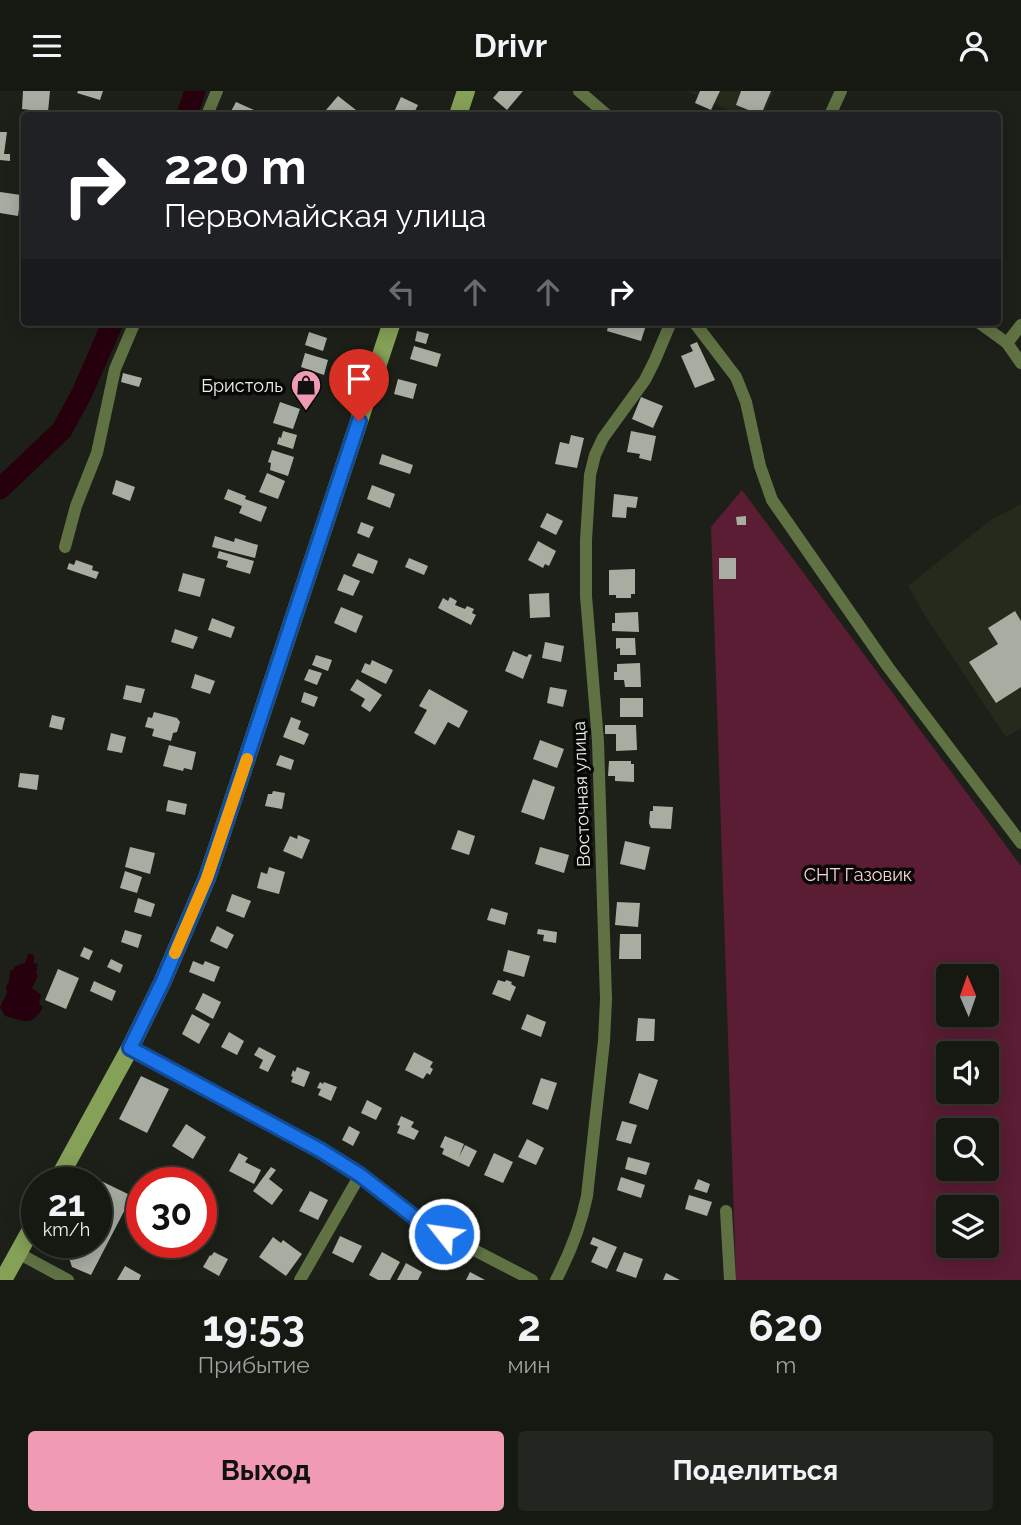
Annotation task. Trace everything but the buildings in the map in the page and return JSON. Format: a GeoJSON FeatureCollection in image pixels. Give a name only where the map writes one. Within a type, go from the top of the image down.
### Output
{"type":"FeatureCollection","features":[{"type":"Feature","properties":{"kind":"main road"},"geometry":{"type":"LineString","coordinates":[[459,112],[465,91]]}},
{"type":"Feature","properties":{"kind":"main road"},"geometry":{"type":"LineString","coordinates":[[65,1167],[162,983],[207,878],[391,326]]}},
{"type":"Feature","properties":{"kind":"main road"},"geometry":{"type":"LineString","coordinates":[[3,1280],[21,1248]]}},
{"type":"Feature","properties":{"kind":"street"},"geometry":{"type":"LineString","coordinates":[[208,112],[216,91]]}},
{"type":"Feature","properties":{"kind":"street"},"geometry":{"type":"LineString","coordinates":[[579,91],[604,112]]}},
{"type":"Feature","properties":{"kind":"street"},"geometry":{"type":"LineString","coordinates":[[831,112],[841,91]]}},
{"type":"Feature","properties":{"kind":"street"},"geometry":{"type":"LineString","coordinates":[[1007,343],[1021,325]]}},
{"type":"Feature","properties":{"kind":"street"},"geometry":{"type":"LineString","coordinates":[[65,547],[76,506],[97,453],[115,369],[133,326]]}},
{"type":"Feature","properties":{"kind":"street","name":"Восточная улица"},"geometry":{"type":"LineString","coordinates":[[556,1280],[568,1258],[583,1217],[604,1041],[598,741],[586,596],[590,475],[603,438],[645,380],[669,326]]}},
{"type":"Feature","properties":{"kind":"street"},"geometry":{"type":"LineString","coordinates":[[697,326],[736,377],[746,402],[760,466],[772,500],[888,667],[1021,843]]}},
{"type":"Feature","properties":{"kind":"street"},"geometry":{"type":"LineString","coordinates":[[984,326],[1007,343],[1021,363]]}},
{"type":"Feature","properties":{"kind":"street"},"geometry":{"type":"LineString","coordinates":[[130,1048],[320,1150],[360,1175],[422,1223],[532,1280]]}},
{"type":"Feature","properties":{"kind":"street"},"geometry":{"type":"LineString","coordinates":[[300,1280],[360,1175]]}},
{"type":"Feature","properties":{"kind":"street"},"geometry":{"type":"LineString","coordinates":[[726,1211],[730,1280]]}},
{"type":"Feature","properties":{"kind":"street"},"geometry":{"type":"LineString","coordinates":[[18,1253],[68,1280]]}},
{"type":"Feature","properties":{"kind":"shaded area"},"geometry":{"type":"Polygon","coordinates":[[[687,91],[774,91],[764,112],[732,112],[687,91]]]}},
{"type":"Feature","properties":{"kind":"shaded area"},"geometry":{"type":"Polygon","coordinates":[[[1021,504],[1021,728],[1006,737],[908,586],[992,519],[1021,504]]]}},
{"type":"Feature","properties":{"kind":"shaded area"},"geometry":{"type":"Polygon","coordinates":[[[29,953],[34,956],[34,964],[38,963],[38,976],[32,988],[41,995],[39,1004],[43,1007],[35,1018],[23,1021],[5,1016],[0,1007],[7,993],[10,971],[25,963],[29,953]]]}},
{"type":"Feature","properties":{"kind":"green space","name":"СНТ Газовик"},"geometry":{"type":"Polygon","coordinates":[[[742,490],[1021,866],[1021,1280],[736,1280],[711,527],[742,490]]]}},
{"type":"Feature","properties":{"kind":"waterway"},"geometry":{"type":"LineString","coordinates":[[188,112],[195,91]]}},
{"type":"Feature","properties":{"kind":"waterway"},"geometry":{"type":"LineString","coordinates":[[0,489],[62,430],[82,393],[111,326]]}},
{"type":"Feature","properties":{"kind":"slow traffic"},"geometry":{"type":"LineString","coordinates":[[175,953],[207,878],[247,759]]}},
{"type":"Feature","properties":{"kind":"place","name":"Бристоль"},"geometry":{"type":"Point","coordinates":[306,412]}},
{"type":"Feature","properties":{"kind":"route"},"geometry":{"type":"LineString","coordinates":[[359,421],[207,878],[162,983],[130,1048],[320,1150],[360,1175],[422,1223],[444,1234]]}}]}
